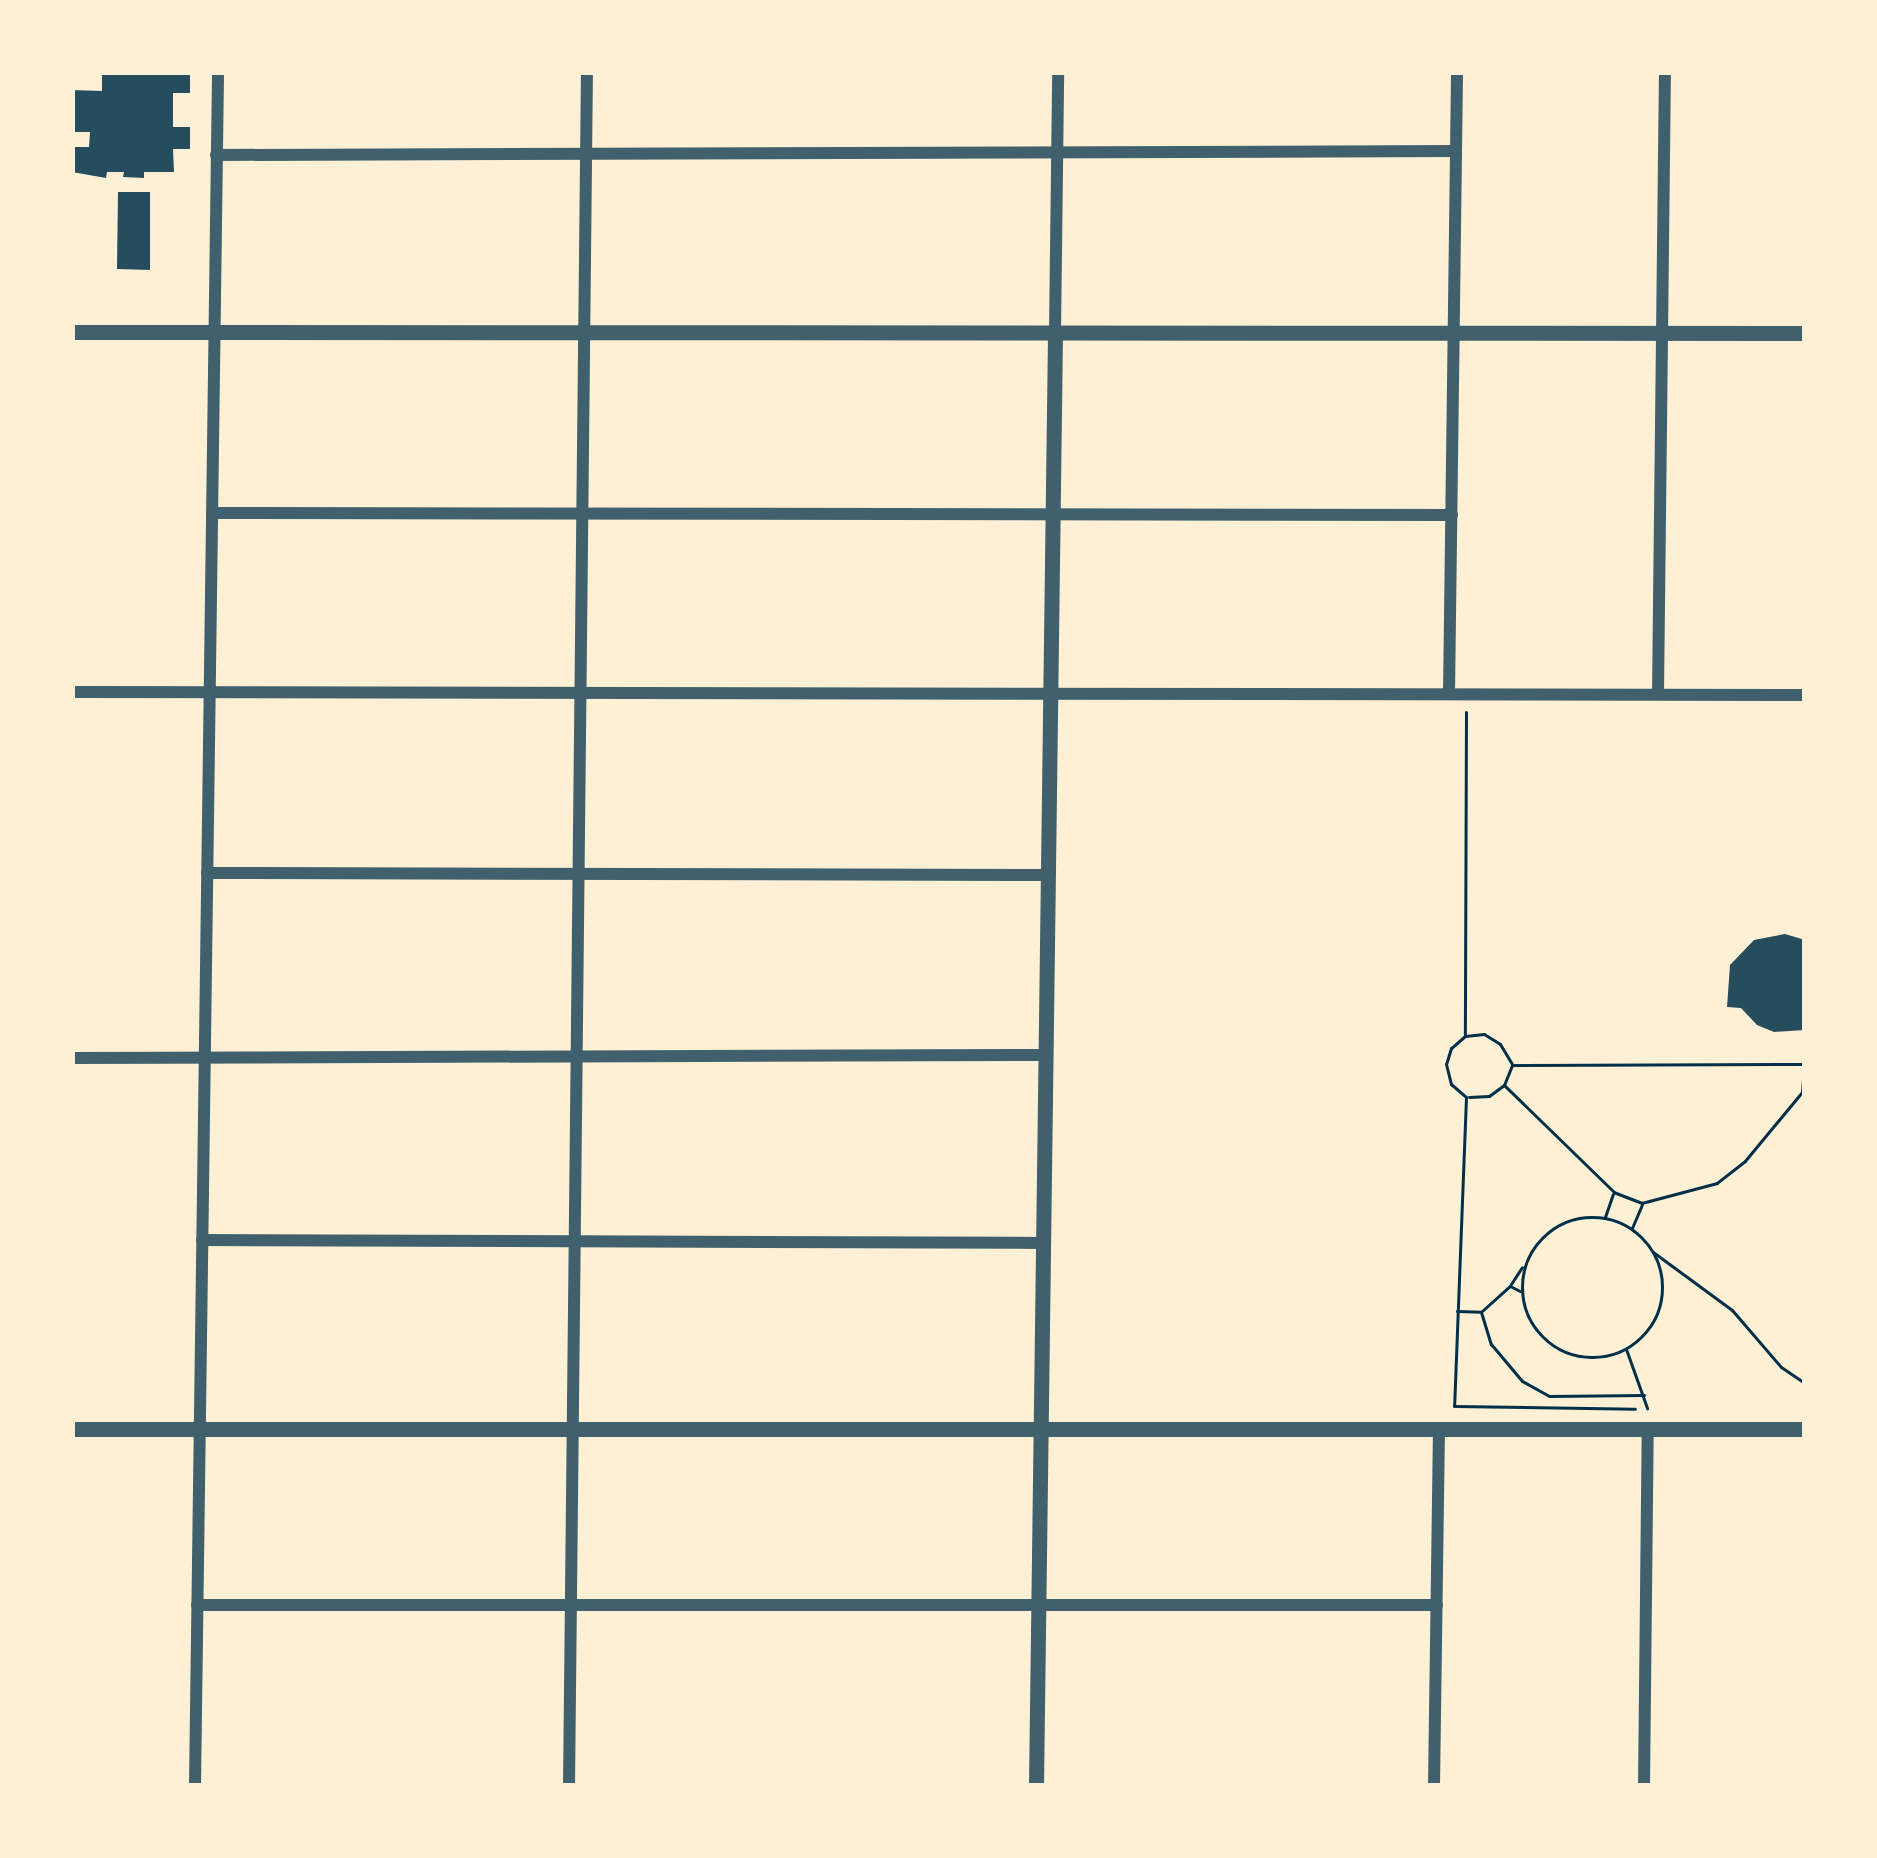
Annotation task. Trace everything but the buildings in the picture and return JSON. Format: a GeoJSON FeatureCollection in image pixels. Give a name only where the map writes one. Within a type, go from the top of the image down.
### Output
{"type":"FeatureCollection","features":[{"type":"Feature","properties":{"kind":"street"},"geometry":{"type":"LineString","coordinates":[[195,1786],[218,72]]}},
{"type":"Feature","properties":{"kind":"street"},"geometry":{"type":"LineString","coordinates":[[569,1786],[587,72]]}},
{"type":"Feature","properties":{"kind":"street"},"geometry":{"type":"LineString","coordinates":[[1036,1786],[1058,72]]}},
{"type":"Feature","properties":{"kind":"street"},"geometry":{"type":"LineString","coordinates":[[1449,694],[1457,72]]}},
{"type":"Feature","properties":{"kind":"street"},"geometry":{"type":"LineString","coordinates":[[1658,694],[1665,72]]}},
{"type":"Feature","properties":{"kind":"street"},"geometry":{"type":"LineString","coordinates":[[216,154],[1456,152]]}},
{"type":"Feature","properties":{"kind":"street"},"geometry":{"type":"LineString","coordinates":[[72,332],[1805,333]]}},
{"type":"Feature","properties":{"kind":"street"},"geometry":{"type":"LineString","coordinates":[[212,513],[1452,515]]}},
{"type":"Feature","properties":{"kind":"street"},"geometry":{"type":"LineString","coordinates":[[72,692],[1805,695]]}},
{"type":"Feature","properties":{"kind":"street"},"geometry":{"type":"LineString","coordinates":[[207,873],[1048,875]]}},
{"type":"Feature","properties":{"kind":"street"},"geometry":{"type":"LineString","coordinates":[[72,1058],[1045,1055]]}},
{"type":"Feature","properties":{"kind":"street"},"geometry":{"type":"LineString","coordinates":[[202,1240],[1043,1243]]}},
{"type":"Feature","properties":{"kind":"street"},"geometry":{"type":"LineString","coordinates":[[72,1429],[1805,1429]]}},
{"type":"Feature","properties":{"kind":"street"},"geometry":{"type":"LineString","coordinates":[[1644,1786],[1648,1429]]}},
{"type":"Feature","properties":{"kind":"street"},"geometry":{"type":"LineString","coordinates":[[1434,1786],[1438,1430]]}},
{"type":"Feature","properties":{"kind":"street"},"geometry":{"type":"LineString","coordinates":[[197,1605],[1436,1605]]}},
{"type":"Feature","properties":{"kind":"path"},"geometry":{"type":"LineString","coordinates":[[1465,1036],[1466,694]]}},
{"type":"Feature","properties":{"kind":"path"},"geometry":{"type":"LineString","coordinates":[[1484,1034],[1501,1044],[1512,1065],[1504,1085],[1489,1096],[1466,1097],[1451,1084],[1445,1064],[1451,1048],[1465,1036],[1484,1034]]}},
{"type":"Feature","properties":{"kind":"path"},"geometry":{"type":"LineString","coordinates":[[1504,1085],[1614,1192],[1642,1203],[1717,1183],[1745,1161],[1802,1092],[1804,1064],[1512,1065]]}},
{"type":"Feature","properties":{"kind":"path"},"geometry":{"type":"LineString","coordinates":[[1466,1097],[1454,1406],[1647,1409],[1626,1349]]}},
{"type":"Feature","properties":{"kind":"path"},"geometry":{"type":"LineString","coordinates":[[1605,1217],[1614,1192]]}},
{"type":"Feature","properties":{"kind":"path"},"geometry":{"type":"LineString","coordinates":[[1632,1228],[1642,1203]]}},
{"type":"Feature","properties":{"kind":"path"},"geometry":{"type":"LineString","coordinates":[[1457,1311],[1480,1312],[1510,1286],[1546,1234],[1573,1218],[1605,1217],[1632,1228],[1652,1252],[1732,1310],[1780,1366],[1805,1383]]}},
{"type":"Feature","properties":{"kind":"path"},"geometry":{"type":"LineString","coordinates":[[1652,1252],[1664,1277]]}},
{"type":"Feature","properties":{"kind":"path"},"geometry":{"type":"LineString","coordinates":[[1523,1264],[1520,1291],[1525,1314],[1566,1355],[1599,1357],[1626,1349],[1650,1330],[1662,1305],[1668,1265]]}},
{"type":"Feature","properties":{"kind":"path"},"geometry":{"type":"LineString","coordinates":[[1510,1286],[1520,1291]]}},
{"type":"Feature","properties":{"kind":"path"},"geometry":{"type":"LineString","coordinates":[[1480,1312],[1491,1344],[1522,1381],[1549,1396],[1644,1395]]}}]}
